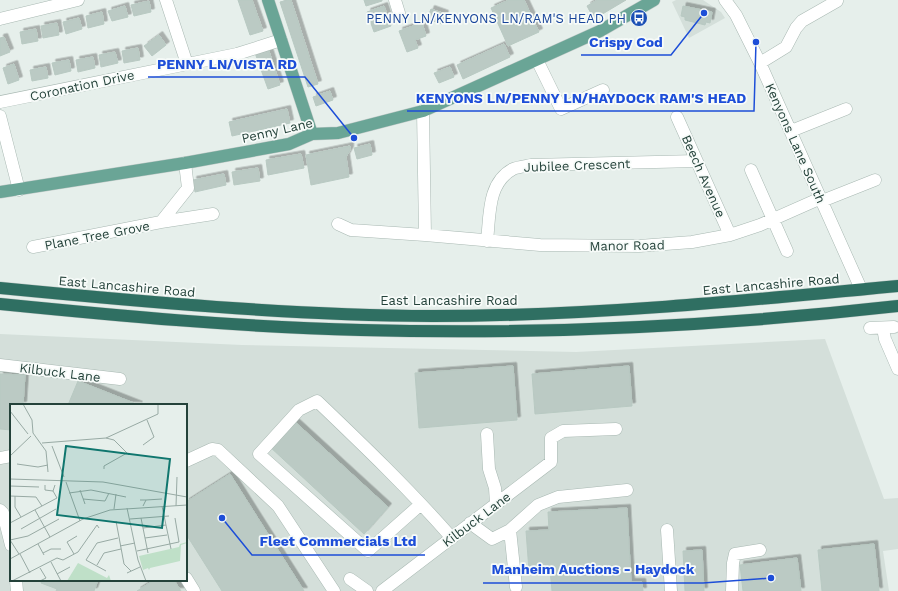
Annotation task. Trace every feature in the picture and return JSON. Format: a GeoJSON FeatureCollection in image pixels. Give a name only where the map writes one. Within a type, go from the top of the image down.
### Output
{"type":"FeatureCollection","features":[{"type":"Feature","properties":{"kind":"highway","name":"East Lancashire Road"},"geometry":{"type":"LineString","coordinates":[[0,288],[235,309],[432,316],[529,315],[658,307],[898,286]]}},
{"type":"Feature","properties":{"kind":"highway"},"geometry":{"type":"LineString","coordinates":[[0,304],[225,324],[360,330],[542,330],[644,326],[824,314],[898,306]]}},
{"type":"Feature","properties":{"kind":"highway"},"geometry":{"type":"LineString","coordinates":[[824,314],[898,313]]}},
{"type":"Feature","properties":{"kind":"main road"},"geometry":{"type":"LineString","coordinates":[[268,0],[312,134]]}},
{"type":"Feature","properties":{"kind":"main road","name":"Penny Lane"},"geometry":{"type":"LineString","coordinates":[[0,192],[289,144],[312,134],[338,133],[423,111],[600,31],[654,0]]}},
{"type":"Feature","properties":{"kind":"street"},"geometry":{"type":"LineString","coordinates":[[0,19],[78,0]]}},
{"type":"Feature","properties":{"kind":"street"},"geometry":{"type":"LineString","coordinates":[[166,0],[187,64]]}},
{"type":"Feature","properties":{"kind":"street","name":"Kenyons Lane South"},"geometry":{"type":"LineString","coordinates":[[725,0],[736,16],[760,63],[861,290]]}},
{"type":"Feature","properties":{"kind":"street"},"geometry":{"type":"LineString","coordinates":[[760,63],[786,47],[796,28],[802,21],[838,3]]}},
{"type":"Feature","properties":{"kind":"street","name":"Coronation Drive"},"geometry":{"type":"LineString","coordinates":[[0,102],[237,54],[281,40]]}},
{"type":"Feature","properties":{"kind":"street"},"geometry":{"type":"LineString","coordinates":[[537,60],[561,109],[603,90]]}},
{"type":"Feature","properties":{"kind":"street"},"geometry":{"type":"LineString","coordinates":[[791,131],[846,109]]}},
{"type":"Feature","properties":{"kind":"street"},"geometry":{"type":"LineString","coordinates":[[423,111],[425,235]]}},
{"type":"Feature","properties":{"kind":"street"},"geometry":{"type":"LineString","coordinates":[[0,116],[19,190]]}},
{"type":"Feature","properties":{"kind":"street","name":"Beech Avenue"},"geometry":{"type":"LineString","coordinates":[[677,117],[730,235]]}},
{"type":"Feature","properties":{"kind":"street","name":"Jubilee Crescent"},"geometry":{"type":"LineString","coordinates":[[487,241],[492,196],[500,180],[513,169],[531,165],[697,161]]}},
{"type":"Feature","properties":{"kind":"street","name":"Plane Tree Grove"},"geometry":{"type":"LineString","coordinates":[[161,222],[188,188],[185,162]]}},
{"type":"Feature","properties":{"kind":"street"},"geometry":{"type":"LineString","coordinates":[[751,170],[787,251]]}},
{"type":"Feature","properties":{"kind":"street","name":"Manor Road"},"geometry":{"type":"LineString","coordinates":[[338,224],[351,230],[568,246],[639,246],[692,242],[730,235],[875,180]]}},
{"type":"Feature","properties":{"kind":"street","name":"Plane Tree Grove"},"geometry":{"type":"LineString","coordinates":[[33,247],[161,222],[213,214]]}},
{"type":"Feature","properties":{"kind":"street"},"geometry":{"type":"LineString","coordinates":[[882,328],[898,369]]}},
{"type":"Feature","properties":{"kind":"street","name":"Kilbuck Lane"},"geometry":{"type":"LineString","coordinates":[[0,365],[120,379]]}},
{"type":"Feature","properties":{"kind":"street"},"geometry":{"type":"LineString","coordinates":[[421,504],[368,551],[259,454],[299,410],[317,402],[399,480],[421,504],[451,537]]}},
{"type":"Feature","properties":{"kind":"street","name":"Kilbuck Lane"},"geometry":{"type":"LineString","coordinates":[[382,591],[551,462],[551,438],[563,431],[616,429]]}},
{"type":"Feature","properties":{"kind":"street"},"geometry":{"type":"LineString","coordinates":[[487,434],[489,469],[495,488],[496,503]]}},
{"type":"Feature","properties":{"kind":"street"},"geometry":{"type":"LineString","coordinates":[[187,461],[212,449],[218,450],[275,502],[334,591]]}},
{"type":"Feature","properties":{"kind":"street"},"geometry":{"type":"LineString","coordinates":[[0,458],[10,456]]}},
{"type":"Feature","properties":{"kind":"street"},"geometry":{"type":"LineString","coordinates":[[470,523],[492,539],[510,530],[538,505],[558,497],[627,490]]}},
{"type":"Feature","properties":{"kind":"street"},"geometry":{"type":"LineString","coordinates":[[0,510],[3,513],[10,540]]}},
{"type":"Feature","properties":{"kind":"street"},"geometry":{"type":"LineString","coordinates":[[510,530],[516,587]]}},
{"type":"Feature","properties":{"kind":"street"},"geometry":{"type":"LineString","coordinates":[[667,530],[671,591]]}},
{"type":"Feature","properties":{"kind":"street"},"geometry":{"type":"LineString","coordinates":[[0,545],[10,544]]}},
{"type":"Feature","properties":{"kind":"street"},"geometry":{"type":"LineString","coordinates":[[732,591],[732,563],[735,554],[760,550]]}},
{"type":"Feature","properties":{"kind":"street"},"geometry":{"type":"LineString","coordinates":[[350,578],[367,591]]}},
{"type":"Feature","properties":{"kind":"street"},"geometry":{"type":"LineString","coordinates":[[187,580],[194,591]]}},
{"type":"Feature","properties":{"kind":"street"},"geometry":{"type":"LineString","coordinates":[[16,581],[17,591]]}},
{"type":"Feature","properties":{"kind":"shaded area"},"geometry":{"type":"Polygon","coordinates":[[[676,0],[703,0],[721,12],[725,18],[689,38],[672,2],[676,0]]]}},
{"type":"Feature","properties":{"kind":"shaded area"},"geometry":{"type":"Polygon","coordinates":[[[0,334],[242,345],[576,352],[825,339],[884,499],[898,498],[898,549],[883,551],[889,591],[0,591],[0,334]]]}},
{"type":"Feature","properties":{"kind":"building"},"geometry":{"type":"Polygon","coordinates":[[[238,0],[252,0],[263,31],[250,35],[238,0]]]}},
{"type":"Feature","properties":{"kind":"building"},"geometry":{"type":"Polygon","coordinates":[[[291,0],[318,84],[308,87],[280,2],[291,0]]]}},
{"type":"Feature","properties":{"kind":"building"},"geometry":{"type":"Polygon","coordinates":[[[364,0],[382,0],[382,1],[366,6],[364,0]]]}},
{"type":"Feature","properties":{"kind":"building"},"geometry":{"type":"Polygon","coordinates":[[[509,0],[524,0],[539,32],[508,46],[491,8],[509,0]]]}},
{"type":"Feature","properties":{"kind":"building"},"geometry":{"type":"Polygon","coordinates":[[[597,0],[626,0],[594,19],[587,6],[597,0]]]}},
{"type":"Feature","properties":{"kind":"building"},"geometry":{"type":"Polygon","coordinates":[[[149,1],[151,12],[134,16],[131,5],[149,1]]]}},
{"type":"Feature","properties":{"kind":"building"},"geometry":{"type":"Polygon","coordinates":[[[125,6],[128,17],[112,21],[108,11],[125,6]]]}},
{"type":"Feature","properties":{"kind":"building"},"geometry":{"type":"Polygon","coordinates":[[[384,6],[391,26],[374,32],[367,12],[384,6]]]}},
{"type":"Feature","properties":{"kind":"building"},"geometry":{"type":"Polygon","coordinates":[[[683,6],[712,12],[710,23],[706,22],[705,25],[685,20],[685,17],[681,16],[683,6]]]}},
{"type":"Feature","properties":{"kind":"building"},"geometry":{"type":"Polygon","coordinates":[[[431,9],[445,14],[442,24],[427,19],[431,9]]]}},
{"type":"Feature","properties":{"kind":"building"},"geometry":{"type":"Polygon","coordinates":[[[102,12],[104,24],[88,28],[86,16],[102,12]]]}},
{"type":"Feature","properties":{"kind":"building"},"geometry":{"type":"Polygon","coordinates":[[[79,18],[82,29],[66,34],[63,22],[79,18]]]}},
{"type":"Feature","properties":{"kind":"building"},"geometry":{"type":"Polygon","coordinates":[[[57,23],[59,35],[43,38],[41,26],[57,23]]]}},
{"type":"Feature","properties":{"kind":"building"},"geometry":{"type":"Polygon","coordinates":[[[422,23],[426,36],[415,40],[418,48],[407,52],[399,31],[422,23]]]}},
{"type":"Feature","properties":{"kind":"building"},"geometry":{"type":"Polygon","coordinates":[[[36,29],[38,41],[22,44],[20,32],[36,29]]]}},
{"type":"Feature","properties":{"kind":"building"},"geometry":{"type":"Polygon","coordinates":[[[159,35],[166,45],[152,56],[144,46],[159,35]]]}},
{"type":"Feature","properties":{"kind":"building"},"geometry":{"type":"Polygon","coordinates":[[[4,37],[10,52],[0,56],[0,38],[4,37]]]}},
{"type":"Feature","properties":{"kind":"building"},"geometry":{"type":"Polygon","coordinates":[[[504,44],[510,57],[463,79],[457,65],[504,44]]]}},
{"type":"Feature","properties":{"kind":"building"},"geometry":{"type":"Polygon","coordinates":[[[138,48],[140,60],[124,63],[122,51],[138,48]]]}},
{"type":"Feature","properties":{"kind":"building"},"geometry":{"type":"Polygon","coordinates":[[[268,48],[280,85],[268,89],[255,53],[268,48]]]}},
{"type":"Feature","properties":{"kind":"building"},"geometry":{"type":"Polygon","coordinates":[[[115,52],[118,63],[101,67],[99,55],[115,52]]]}},
{"type":"Feature","properties":{"kind":"building"},"geometry":{"type":"Polygon","coordinates":[[[93,57],[95,68],[78,72],[76,60],[93,57]]]}},
{"type":"Feature","properties":{"kind":"building"},"geometry":{"type":"Polygon","coordinates":[[[69,60],[71,71],[55,75],[52,63],[69,60]]]}},
{"type":"Feature","properties":{"kind":"building"},"geometry":{"type":"Polygon","coordinates":[[[14,64],[19,80],[8,84],[3,68],[14,64]]]}},
{"type":"Feature","properties":{"kind":"building"},"geometry":{"type":"Polygon","coordinates":[[[46,67],[48,78],[32,81],[30,70],[46,67]]]}},
{"type":"Feature","properties":{"kind":"building"},"geometry":{"type":"Polygon","coordinates":[[[450,67],[454,77],[439,83],[434,73],[450,67]]]}},
{"type":"Feature","properties":{"kind":"building"},"geometry":{"type":"Polygon","coordinates":[[[330,91],[333,100],[316,106],[313,97],[330,91]]]}},
{"type":"Feature","properties":{"kind":"building"},"geometry":{"type":"Polygon","coordinates":[[[287,109],[290,123],[232,136],[229,122],[287,109]]]}},
{"type":"Feature","properties":{"kind":"building"},"geometry":{"type":"Polygon","coordinates":[[[370,144],[372,155],[357,159],[354,148],[370,144]]]}},
{"type":"Feature","properties":{"kind":"building"},"geometry":{"type":"Polygon","coordinates":[[[350,146],[350,150],[346,157],[349,177],[311,185],[306,155],[350,146]]]}},
{"type":"Feature","properties":{"kind":"building"},"geometry":{"type":"Polygon","coordinates":[[[301,154],[304,168],[268,175],[266,160],[301,154]]]}},
{"type":"Feature","properties":{"kind":"building"},"geometry":{"type":"Polygon","coordinates":[[[258,168],[260,181],[234,185],[232,172],[258,168]]]}},
{"type":"Feature","properties":{"kind":"building"},"geometry":{"type":"Polygon","coordinates":[[[224,174],[226,185],[195,192],[193,180],[224,174]]]}},
{"type":"Feature","properties":{"kind":"building"},"geometry":{"type":"Polygon","coordinates":[[[513,366],[517,420],[419,428],[415,373],[513,366]]]}},
{"type":"Feature","properties":{"kind":"building"},"geometry":{"type":"Polygon","coordinates":[[[629,366],[632,406],[535,414],[532,374],[629,366]]]}},
{"type":"Feature","properties":{"kind":"building"},"geometry":{"type":"Polygon","coordinates":[[[0,374],[25,375],[23,404],[10,404],[10,430],[0,429],[0,374]]]}},
{"type":"Feature","properties":{"kind":"building"},"geometry":{"type":"Polygon","coordinates":[[[78,381],[136,404],[68,404],[78,381]]]}},
{"type":"Feature","properties":{"kind":"building"},"geometry":{"type":"Polygon","coordinates":[[[293,420],[388,507],[364,534],[269,446],[293,420]]]}},
{"type":"Feature","properties":{"kind":"building"},"geometry":{"type":"Polygon","coordinates":[[[230,474],[304,591],[222,591],[187,536],[187,501],[230,474]]]}},
{"type":"Feature","properties":{"kind":"building"},"geometry":{"type":"Polygon","coordinates":[[[627,508],[631,582],[642,582],[643,591],[552,591],[550,570],[529,571],[526,531],[549,530],[548,512],[627,508]]]}},
{"type":"Feature","properties":{"kind":"building"},"geometry":{"type":"Polygon","coordinates":[[[874,544],[879,591],[822,591],[818,550],[874,544]]]}},
{"type":"Feature","properties":{"kind":"building"},"geometry":{"type":"Polygon","coordinates":[[[702,550],[704,591],[685,591],[683,551],[702,550]]]}},
{"type":"Feature","properties":{"kind":"building"},"geometry":{"type":"Polygon","coordinates":[[[797,558],[801,591],[743,591],[740,565],[797,558]]]}},
{"type":"Feature","properties":{"kind":"building"},"geometry":{"type":"Polygon","coordinates":[[[42,581],[98,581],[94,591],[56,591],[57,589],[41,583],[42,581]]]}},
{"type":"Feature","properties":{"kind":"building"},"geometry":{"type":"Polygon","coordinates":[[[152,581],[175,581],[181,591],[137,591],[152,581]]]}},
{"type":"Feature","properties":{"kind":"place","name":"Crispy Cod"},"geometry":{"type":"Point","coordinates":[704,13]}},
{"type":"Feature","properties":{"kind":"place","name":"PENNY LN/KENYONS LN/RAM'S HEAD PH"},"geometry":{"type":"Point","coordinates":[639,18]}},
{"type":"Feature","properties":{"kind":"place","name":"KENYONS LN/PENNY LN/HAYDOCK RAM'S HEAD"},"geometry":{"type":"Point","coordinates":[756,42]}},
{"type":"Feature","properties":{"kind":"place","name":"PENNY LN/VISTA RD"},"geometry":{"type":"Point","coordinates":[354,138]}},
{"type":"Feature","properties":{"kind":"place","name":"Fleet Commercials Ltd"},"geometry":{"type":"Point","coordinates":[222,518]}},
{"type":"Feature","properties":{"kind":"place","name":"Manheim Auctions - Haydock"},"geometry":{"type":"Point","coordinates":[771,578]}}]}
